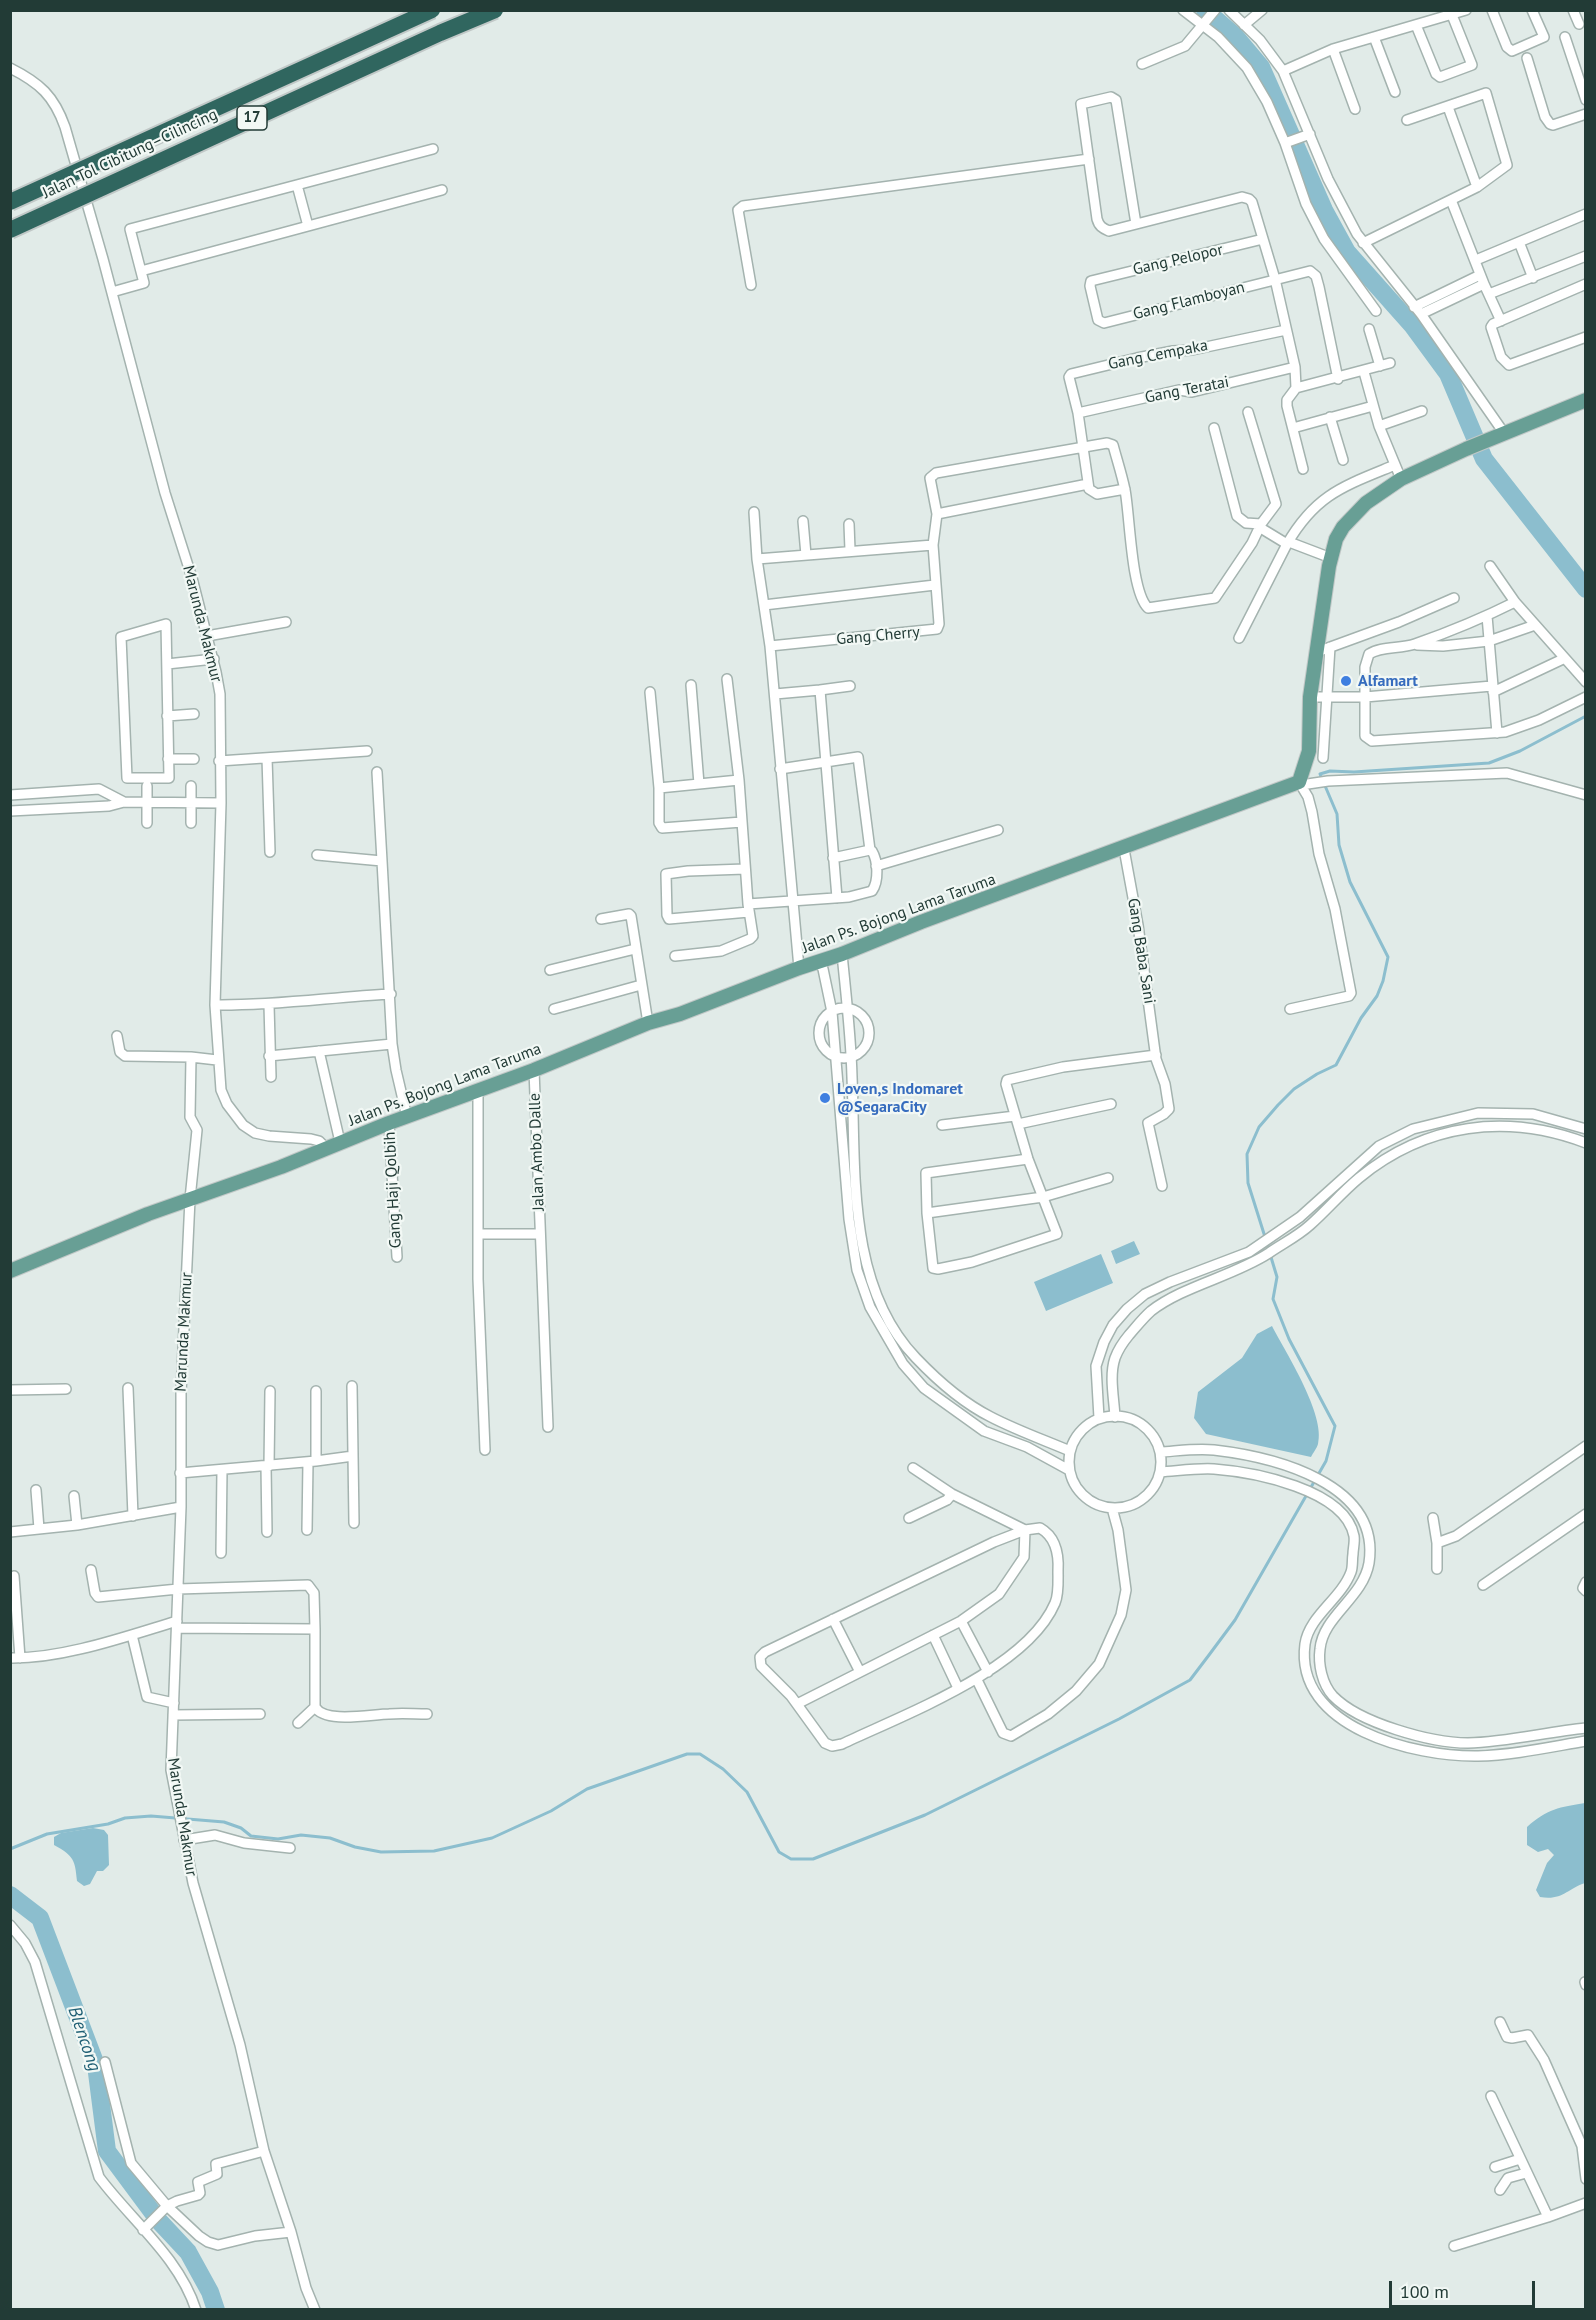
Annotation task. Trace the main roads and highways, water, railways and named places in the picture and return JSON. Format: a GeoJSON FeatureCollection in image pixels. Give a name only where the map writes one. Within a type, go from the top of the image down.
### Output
{"type":"FeatureCollection","features":[{"type":"Feature","properties":{"kind":"highway","name":"Jalan Tol Cibitung–Cilincing"},"geometry":{"type":"LineString","coordinates":[[10,202],[432,10]]}},
{"type":"Feature","properties":{"kind":"highway","name":"Jalan Tol Cibitung–Cilincing"},"geometry":{"type":"LineString","coordinates":[[10,230],[495,10]]}},
{"type":"Feature","properties":{"kind":"main road","name":"Jalan Ps. Bojong Lama Taruma"},"geometry":{"type":"LineString","coordinates":[[10,1271],[190,1199],[534,1070],[648,1023],[680,1014],[921,922],[1300,784],[1309,751],[1310,697],[1323,649],[1331,558],[1343,526],[1354,513],[1401,479],[1466,449],[1586,400]]}},
{"type":"Feature","properties":{"kind":"water"},"geometry":{"type":"Polygon","coordinates":[[[1134,1241],[1140,1254],[1116,1264],[1111,1251],[1134,1241]]]}},
{"type":"Feature","properties":{"kind":"water"},"geometry":{"type":"Polygon","coordinates":[[[1101,1254],[1113,1283],[1046,1311],[1034,1282],[1101,1254]]]}},
{"type":"Feature","properties":{"kind":"water"},"geometry":{"type":"Polygon","coordinates":[[[1272,1326],[1303,1384],[1316,1417],[1319,1432],[1318,1444],[1311,1457],[1206,1434],[1194,1418],[1198,1392],[1242,1358],[1257,1334],[1272,1326]]]}},
{"type":"Feature","properties":{"kind":"water"},"geometry":{"type":"Polygon","coordinates":[[[1585,1803],[1585,1883],[1559,1896],[1540,1897],[1536,1890],[1547,1863],[1554,1855],[1548,1849],[1538,1852],[1527,1845],[1527,1827],[1541,1816],[1554,1810],[1585,1803]]]}},
{"type":"Feature","properties":{"kind":"water"},"geometry":{"type":"Polygon","coordinates":[[[93,1828],[104,1830],[108,1835],[109,1865],[103,1871],[97,1871],[90,1884],[84,1886],[77,1881],[70,1856],[54,1845],[54,1837],[61,1833],[93,1828]]]}},
{"type":"Feature","properties":{"kind":"waterway"},"geometry":{"type":"LineString","coordinates":[[1205,10],[1235,36],[1261,67],[1324,210],[1347,252],[1412,325],[1448,374],[1484,459],[1586,589]]}},
{"type":"Feature","properties":{"kind":"waterway"},"geometry":{"type":"LineString","coordinates":[[1265,1237],[1248,1183],[1247,1154],[1259,1127],[1278,1105],[1294,1089],[1336,1065],[1361,1018],[1377,996],[1388,957],[1350,882],[1339,845],[1337,814],[1320,774],[1330,771],[1354,772],[1489,763],[1520,751],[1586,716]]}},
{"type":"Feature","properties":{"kind":"waterway"},"geometry":{"type":"LineString","coordinates":[[10,1849],[47,1834],[108,1824],[125,1818],[151,1816],[224,1822],[241,1828],[251,1836],[278,1839],[301,1835],[330,1838],[355,1847],[381,1852],[434,1851],[492,1838],[551,1811],[587,1789],[687,1754],[700,1754],[723,1769],[747,1792],[779,1852],[791,1859],[813,1859],[925,1815],[1119,1719],[1190,1680],[1235,1620],[1326,1461],[1335,1426],[1289,1339],[1273,1299],[1277,1277],[1267,1244]]}},
{"type":"Feature","properties":{"kind":"waterway","name":"Blencong"},"geometry":{"type":"LineString","coordinates":[[10,1895],[40,1918],[96,2065],[107,2151],[159,2221],[188,2252],[210,2292],[216,2310]]}},
{"type":"Feature","properties":{"kind":"place","name":"Alfamart"},"geometry":{"type":"Point","coordinates":[1346,681]}},
{"type":"Feature","properties":{"kind":"place","name":"Loven,s Indomaret @SegaraCity"},"geometry":{"type":"Point","coordinates":[825,1098]}}]}
